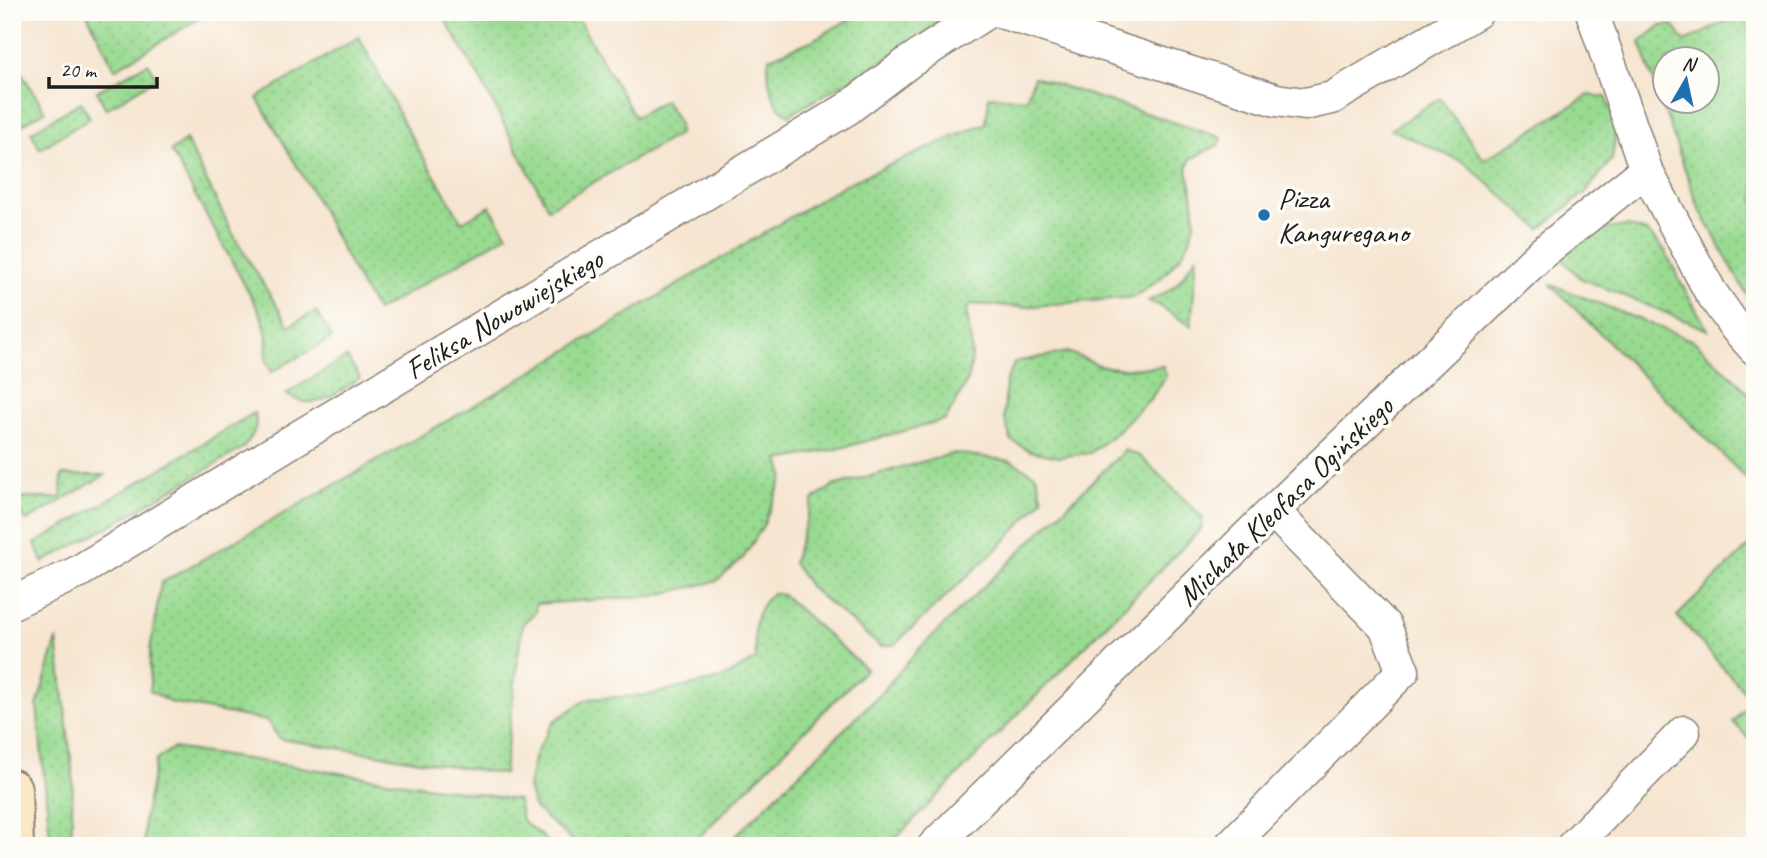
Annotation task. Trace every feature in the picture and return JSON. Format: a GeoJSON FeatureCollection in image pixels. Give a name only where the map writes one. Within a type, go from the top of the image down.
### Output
{"type":"FeatureCollection","features":[{"type":"Feature","properties":{"kind":"main road"},"geometry":{"type":"LineString","coordinates":[[12,789],[14,846]]}},
{"type":"Feature","properties":{"kind":"street","name":"Feliksa Nowowiejskiego"},"geometry":{"type":"LineString","coordinates":[[12,603],[78,572],[847,109],[909,62],[987,12]]}},
{"type":"Feature","properties":{"kind":"street"},"geometry":{"type":"LineString","coordinates":[[1000,12],[1276,100],[1305,104],[1332,98],[1477,12]]}},
{"type":"Feature","properties":{"kind":"street"},"geometry":{"type":"LineString","coordinates":[[1592,12],[1646,170],[1710,291],[1736,328],[1755,349]]}},
{"type":"Feature","properties":{"kind":"street","name":"Michała Kleofasa Ogińskiego"},"geometry":{"type":"LineString","coordinates":[[934,846],[1273,511],[1542,253],[1646,170]]}},
{"type":"Feature","properties":{"kind":"street"},"geometry":{"type":"LineString","coordinates":[[1230,846],[1403,671],[1385,626],[1273,511]]}},
{"type":"Feature","properties":{"kind":"street"},"geometry":{"type":"LineString","coordinates":[[1583,842],[1684,732]]}},
{"type":"Feature","properties":{"kind":"green space"},"geometry":{"type":"Polygon","coordinates":[[[86,12],[210,12],[115,69],[86,12]]]}},
{"type":"Feature","properties":{"kind":"green space"},"geometry":{"type":"Polygon","coordinates":[[[441,12],[574,12],[635,117],[665,100],[679,124],[679,134],[548,208],[484,86],[441,12]]]}},
{"type":"Feature","properties":{"kind":"green space"},"geometry":{"type":"Polygon","coordinates":[[[862,12],[952,12],[908,46],[789,115],[783,111],[771,91],[769,58],[811,41],[862,12]]]}},
{"type":"Feature","properties":{"kind":"green space"},"geometry":{"type":"Polygon","coordinates":[[[1744,12],[1755,12],[1755,306],[1698,206],[1666,116],[1722,116],[1722,46],[1652,46],[1652,76],[1640,42],[1660,26],[1673,25],[1685,42],[1744,12]]]}},
{"type":"Feature","properties":{"kind":"green space"},"geometry":{"type":"Polygon","coordinates":[[[359,37],[408,131],[462,222],[490,206],[507,235],[377,311],[257,98],[359,37]]]}},
{"type":"Feature","properties":{"kind":"green space"},"geometry":{"type":"Polygon","coordinates":[[[12,57],[45,111],[12,131],[12,57]]]}},
{"type":"Feature","properties":{"kind":"green space"},"geometry":{"type":"Polygon","coordinates":[[[148,63],[157,78],[106,109],[97,91],[148,63]]]}},
{"type":"Feature","properties":{"kind":"green space"},"geometry":{"type":"Polygon","coordinates":[[[1034,77],[1222,138],[1220,144],[1190,159],[1187,171],[1195,220],[1190,240],[1181,256],[1161,278],[1134,297],[1023,307],[971,304],[966,311],[972,349],[969,377],[945,420],[837,449],[779,460],[784,475],[764,524],[744,557],[717,581],[653,596],[536,604],[535,612],[522,625],[504,774],[280,739],[267,721],[170,702],[150,691],[150,651],[161,583],[491,396],[846,184],[986,123],[989,96],[1026,99],[1034,77]]]}},
{"type":"Feature","properties":{"kind":"green space"},"geometry":{"type":"Polygon","coordinates":[[[1589,95],[1606,97],[1617,124],[1612,159],[1586,192],[1540,229],[1465,163],[1391,129],[1440,98],[1484,160],[1589,95]]]}},
{"type":"Feature","properties":{"kind":"green space"},"geometry":{"type":"Polygon","coordinates":[[[81,102],[90,118],[40,149],[31,132],[81,102]]]}},
{"type":"Feature","properties":{"kind":"green space"},"geometry":{"type":"Polygon","coordinates":[[[186,140],[234,236],[289,326],[316,311],[332,338],[272,372],[266,359],[266,332],[259,311],[171,151],[186,140]]]}},
{"type":"Feature","properties":{"kind":"green space"},"geometry":{"type":"Polygon","coordinates":[[[1627,226],[1647,232],[1664,249],[1708,330],[1580,278],[1560,257],[1590,234],[1627,226]]]}},
{"type":"Feature","properties":{"kind":"green space"},"geometry":{"type":"Polygon","coordinates":[[[1197,256],[1191,326],[1148,301],[1177,284],[1197,256]]]}},
{"type":"Feature","properties":{"kind":"green space"},"geometry":{"type":"Polygon","coordinates":[[[1550,284],[1694,341],[1735,379],[1755,401],[1755,487],[1550,284]]]}},
{"type":"Feature","properties":{"kind":"green space"},"geometry":{"type":"Polygon","coordinates":[[[1068,352],[1101,366],[1125,369],[1163,366],[1166,376],[1151,398],[1112,436],[1090,453],[1059,457],[1030,451],[1011,440],[1004,417],[1006,381],[1015,362],[1068,352]]]}},
{"type":"Feature","properties":{"kind":"green space"},"geometry":{"type":"Polygon","coordinates":[[[347,357],[360,378],[342,390],[315,402],[296,400],[286,394],[347,357]]]}},
{"type":"Feature","properties":{"kind":"green space"},"geometry":{"type":"Polygon","coordinates":[[[254,413],[255,428],[243,448],[43,562],[35,544],[254,413]]]}},
{"type":"Feature","properties":{"kind":"green space"},"geometry":{"type":"Polygon","coordinates":[[[1125,450],[1140,456],[1203,518],[1202,528],[888,846],[725,846],[881,693],[918,650],[1125,450]]]}},
{"type":"Feature","properties":{"kind":"green space"},"geometry":{"type":"Polygon","coordinates":[[[955,453],[1011,461],[1036,475],[1043,499],[1005,541],[894,645],[880,646],[810,587],[793,563],[813,500],[833,486],[955,453]]]}},
{"type":"Feature","properties":{"kind":"green space"},"geometry":{"type":"Polygon","coordinates":[[[62,475],[105,475],[27,521],[24,519],[19,511],[19,498],[61,498],[62,475]]]}},
{"type":"Feature","properties":{"kind":"green space"},"geometry":{"type":"Polygon","coordinates":[[[1755,540],[1755,745],[1733,722],[1752,700],[1677,616],[1755,540]]]}},
{"type":"Feature","properties":{"kind":"green space"},"geometry":{"type":"Polygon","coordinates":[[[772,593],[783,595],[866,669],[690,846],[579,846],[534,808],[528,787],[535,754],[554,721],[588,699],[647,695],[721,679],[756,659],[755,624],[760,609],[772,593]]]}},
{"type":"Feature","properties":{"kind":"green space"},"geometry":{"type":"Polygon","coordinates":[[[57,639],[73,776],[71,846],[51,846],[37,706],[57,639]]]}},
{"type":"Feature","properties":{"kind":"green space"},"geometry":{"type":"Polygon","coordinates":[[[173,748],[518,800],[522,820],[553,846],[144,846],[144,820],[156,760],[173,748]]]}},
{"type":"Feature","properties":{"kind":"place","name":"Pizza Kanguregano"},"geometry":{"type":"Point","coordinates":[1264,215]}}]}
